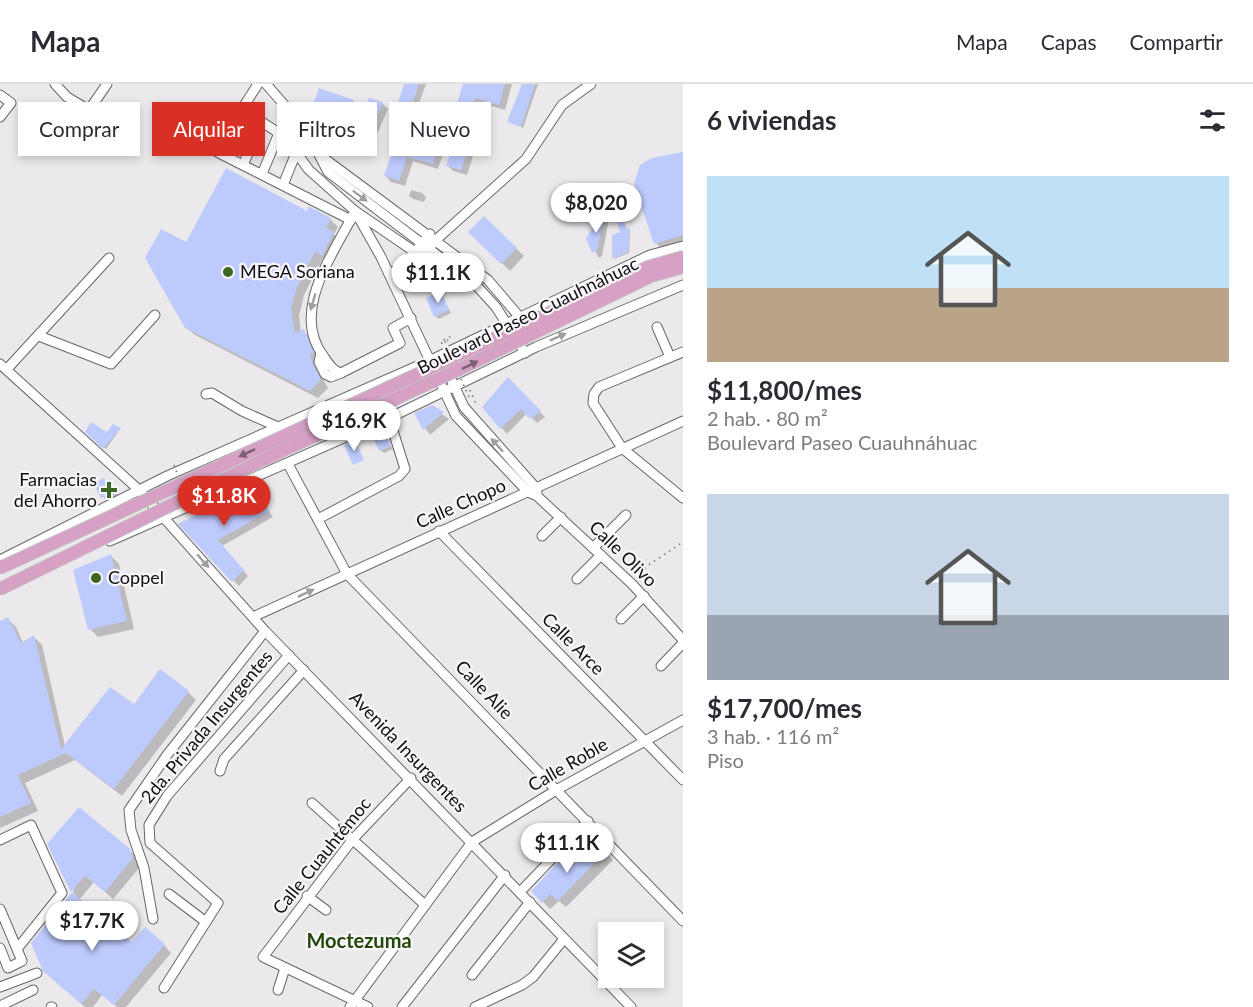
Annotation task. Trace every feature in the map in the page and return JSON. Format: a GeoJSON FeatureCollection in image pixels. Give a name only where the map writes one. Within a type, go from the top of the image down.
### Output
{"type":"FeatureCollection","features":[{"type":"Feature","properties":{"kind":"main road","name":"Boulevard Paseo Cuauhnáhuac"},"geometry":{"type":"LineString","coordinates":[[0,568],[648,267],[683,256]]}},
{"type":"Feature","properties":{"kind":"main road","name":"Boulevard Paseo Cuauhnáhuac"},"geometry":{"type":"LineString","coordinates":[[0,591],[269,457],[462,368],[651,276],[683,267]]}},
{"type":"Feature","properties":{"kind":"street"},"geometry":{"type":"LineString","coordinates":[[55,84],[67,97],[89,110],[106,84]]}},
{"type":"Feature","properties":{"kind":"street"},"geometry":{"type":"LineString","coordinates":[[246,102],[258,84]]}},
{"type":"Feature","properties":{"kind":"street"},"geometry":{"type":"LineString","coordinates":[[266,84],[282,102]]}},
{"type":"Feature","properties":{"kind":"street"},"geometry":{"type":"LineString","coordinates":[[225,156],[283,185],[353,215],[415,252],[436,238],[526,159],[562,105],[590,85]]}},
{"type":"Feature","properties":{"kind":"street"},"geometry":{"type":"LineString","coordinates":[[0,95],[11,103],[0,117]]}},
{"type":"Feature","properties":{"kind":"street"},"geometry":{"type":"LineString","coordinates":[[262,174],[277,138]]}},
{"type":"Feature","properties":{"kind":"street"},"geometry":{"type":"LineString","coordinates":[[243,165],[247,156]]}},
{"type":"Feature","properties":{"kind":"street"},"geometry":{"type":"LineString","coordinates":[[283,185],[295,156]]}},
{"type":"Feature","properties":{"kind":"street"},"geometry":{"type":"LineString","coordinates":[[299,156],[353,215]]}},
{"type":"Feature","properties":{"kind":"street"},"geometry":{"type":"LineString","coordinates":[[320,156],[328,172],[475,284],[507,323],[525,353]]}},
{"type":"Feature","properties":{"kind":"street"},"geometry":{"type":"LineString","coordinates":[[321,156],[436,238],[488,280],[520,316],[536,347]]}},
{"type":"Feature","properties":{"kind":"street"},"geometry":{"type":"LineString","coordinates":[[353,215],[319,284],[310,308],[310,330],[321,353],[335,371],[341,373],[400,343],[393,328],[411,318]]}},
{"type":"Feature","properties":{"kind":"street","name":"Calle Olivo"},"geometry":{"type":"LineString","coordinates":[[353,215],[389,274],[431,360],[450,390],[534,492],[644,596],[683,642]]}},
{"type":"Feature","properties":{"kind":"street"},"geometry":{"type":"LineString","coordinates":[[389,274],[420,260],[426,245]]}},
{"type":"Feature","properties":{"kind":"street","name":"Boulevard Paseo Cuauhnáhuac"},"geometry":{"type":"LineString","coordinates":[[0,560],[204,460],[431,360],[650,255],[683,246]]}},
{"type":"Feature","properties":{"kind":"street"},"geometry":{"type":"LineString","coordinates":[[4,367],[39,336],[109,258]]}},
{"type":"Feature","properties":{"kind":"street","name":"Boulevard Paseo Cuauhnáhuac"},"geometry":{"type":"LineString","coordinates":[[0,591],[219,492],[288,464],[450,390],[536,347],[683,285]]}},
{"type":"Feature","properties":{"kind":"street"},"geometry":{"type":"LineString","coordinates":[[39,336],[111,364],[155,315]]}},
{"type":"Feature","properties":{"kind":"street"},"geometry":{"type":"LineString","coordinates":[[657,327],[670,357]]}},
{"type":"Feature","properties":{"kind":"street"},"geometry":{"type":"LineString","coordinates":[[683,352],[599,387],[594,394],[593,403],[622,448],[683,498]]}},
{"type":"Feature","properties":{"kind":"street","name":"Calle Olivo"},"geometry":{"type":"LineString","coordinates":[[441,355],[450,390]]}},
{"type":"Feature","properties":{"kind":"street","name":"Avenida Insurgentes"},"geometry":{"type":"LineString","coordinates":[[4,367],[139,490],[265,631],[411,778],[631,1007]]}},
{"type":"Feature","properties":{"kind":"street"},"geometry":{"type":"LineString","coordinates":[[206,394],[212,393],[242,411],[278,427]]}},
{"type":"Feature","properties":{"kind":"street"},"geometry":{"type":"LineString","coordinates":[[318,519],[399,476],[405,469],[389,418]]}},
{"type":"Feature","properties":{"kind":"street","name":"Calle Chopo"},"geometry":{"type":"LineString","coordinates":[[253,617],[439,531],[534,492],[622,448],[683,421]]}},
{"type":"Feature","properties":{"kind":"street"},"geometry":{"type":"LineString","coordinates":[[204,460],[219,492]]}},
{"type":"Feature","properties":{"kind":"street","name":"Calle Alie"},"geometry":{"type":"LineString","coordinates":[[288,464],[347,574],[558,789],[683,921]]}},
{"type":"Feature","properties":{"kind":"street"},"geometry":{"type":"LineString","coordinates":[[125,513],[141,506],[139,490]]}},
{"type":"Feature","properties":{"kind":"street"},"geometry":{"type":"LineString","coordinates":[[119,500],[133,531]]}},
{"type":"Feature","properties":{"kind":"street"},"geometry":{"type":"LineString","coordinates":[[592,548],[626,515]]}},
{"type":"Feature","properties":{"kind":"street"},"geometry":{"type":"LineString","coordinates":[[542,536],[561,517]]}},
{"type":"Feature","properties":{"kind":"street","name":"Calle Arce"},"geometry":{"type":"LineString","coordinates":[[439,531],[683,780]]}},
{"type":"Feature","properties":{"kind":"street"},"geometry":{"type":"LineString","coordinates":[[576,579],[601,555]]}},
{"type":"Feature","properties":{"kind":"street"},"geometry":{"type":"LineString","coordinates":[[621,620],[644,596]]}},
{"type":"Feature","properties":{"kind":"street"},"geometry":{"type":"LineString","coordinates":[[153,919],[144,868],[131,830],[129,810],[167,755],[265,631]]}},
{"type":"Feature","properties":{"kind":"street"},"geometry":{"type":"LineString","coordinates":[[661,666],[683,642]]}},
{"type":"Feature","properties":{"kind":"street","name":"2da. Privada Insurgentes"},"geometry":{"type":"LineString","coordinates":[[164,988],[219,903],[150,843],[149,825],[167,796],[289,655]]}},
{"type":"Feature","properties":{"kind":"street"},"geometry":{"type":"LineString","coordinates":[[220,771],[224,759],[304,670]]}},
{"type":"Feature","properties":{"kind":"street","name":"Calle Roble"},"geometry":{"type":"LineString","coordinates":[[472,842],[558,789],[683,720]]}},
{"type":"Feature","properties":{"kind":"street","name":"Calle Cuauhtémoc"},"geometry":{"type":"LineString","coordinates":[[285,968],[263,957],[353,839],[411,778]]}},
{"type":"Feature","properties":{"kind":"street"},"geometry":{"type":"LineString","coordinates":[[312,804],[424,904]]}},
{"type":"Feature","properties":{"kind":"street"},"geometry":{"type":"LineString","coordinates":[[520,892],[588,821]]}},
{"type":"Feature","properties":{"kind":"street"},"geometry":{"type":"LineString","coordinates":[[0,840],[31,825],[62,893],[17,949]]}},
{"type":"Feature","properties":{"kind":"street"},"geometry":{"type":"LineString","coordinates":[[353,1003],[472,842]]}},
{"type":"Feature","properties":{"kind":"street"},"geometry":{"type":"LineString","coordinates":[[402,1007],[505,875]]}},
{"type":"Feature","properties":{"kind":"street"},"geometry":{"type":"LineString","coordinates":[[169,894],[206,922]]}},
{"type":"Feature","properties":{"kind":"street"},"geometry":{"type":"LineString","coordinates":[[308,896],[326,910]]}},
{"type":"Feature","properties":{"kind":"street"},"geometry":{"type":"LineString","coordinates":[[472,975],[530,902]]}},
{"type":"Feature","properties":{"kind":"street"},"geometry":{"type":"LineString","coordinates":[[0,909],[22,961],[8,968],[0,948]]}},
{"type":"Feature","properties":{"kind":"street"},"geometry":{"type":"LineString","coordinates":[[475,1007],[522,985],[533,977],[564,939]]}},
{"type":"Feature","properties":{"kind":"street"},"geometry":{"type":"LineString","coordinates":[[278,990],[285,968],[353,1003],[368,1007]]}},
{"type":"Feature","properties":{"kind":"street"},"geometry":{"type":"LineString","coordinates":[[0,987],[37,973]]}},
{"type":"Feature","properties":{"kind":"street"},"geometry":{"type":"LineString","coordinates":[[0,1006],[33,990]]}},
{"type":"Feature","properties":{"kind":"path"},"geometry":{"type":"LineString","coordinates":[[441,341],[450,337],[451,339],[445,341]]}},
{"type":"Feature","properties":{"kind":"path"},"geometry":{"type":"LineString","coordinates":[[632,584],[647,566],[683,542]]}},
{"type":"Feature","properties":{"kind":"building"},"geometry":{"type":"Polygon","coordinates":[[[404,84],[419,84],[413,102],[398,102],[404,84]]]}},
{"type":"Feature","properties":{"kind":"building"},"geometry":{"type":"Polygon","coordinates":[[[463,84],[505,84],[499,105],[475,98],[474,102],[457,102],[463,84]]]}},
{"type":"Feature","properties":{"kind":"building"},"geometry":{"type":"Polygon","coordinates":[[[522,84],[535,84],[521,127],[507,122],[522,84]]]}},
{"type":"Feature","properties":{"kind":"building"},"geometry":{"type":"Polygon","coordinates":[[[319,88],[354,100],[353,102],[314,102],[319,88]]]}},
{"type":"Feature","properties":{"kind":"building"},"geometry":{"type":"Polygon","coordinates":[[[369,98],[383,102],[377,117],[377,102],[367,102],[369,98]]]}},
{"type":"Feature","properties":{"kind":"building"},"geometry":{"type":"Polygon","coordinates":[[[683,152],[683,235],[654,244],[634,184],[640,165],[652,158],[683,152]]]}},
{"type":"Feature","properties":{"kind":"building"},"geometry":{"type":"Polygon","coordinates":[[[391,156],[436,156],[433,164],[407,157],[399,181],[384,176],[391,156]]]}},
{"type":"Feature","properties":{"kind":"building"},"geometry":{"type":"Polygon","coordinates":[[[449,156],[466,156],[461,170],[446,166],[449,156]]]}},
{"type":"Feature","properties":{"kind":"building","name":"MEGA Soriana"},"geometry":{"type":"Polygon","coordinates":[[[226,168],[307,211],[308,206],[331,218],[326,228],[334,232],[322,256],[315,252],[297,287],[291,308],[295,333],[304,329],[314,352],[310,355],[313,365],[321,379],[310,391],[185,328],[145,258],[161,229],[186,242],[226,168]]]}},
{"type":"Feature","properties":{"kind":"building"},"geometry":{"type":"Polygon","coordinates":[[[606,207],[597,250],[592,253],[586,238],[606,207]]]}},
{"type":"Feature","properties":{"kind":"building"},"geometry":{"type":"Polygon","coordinates":[[[484,216],[517,248],[501,264],[468,232],[484,216]]]}},
{"type":"Feature","properties":{"kind":"building"},"geometry":{"type":"Polygon","coordinates":[[[623,219],[626,229],[630,228],[628,252],[612,259],[612,235],[620,232],[617,221],[623,219]]]}},
{"type":"Feature","properties":{"kind":"building"},"geometry":{"type":"Polygon","coordinates":[[[441,291],[449,310],[434,317],[426,298],[441,291]]]}},
{"type":"Feature","properties":{"kind":"building"},"geometry":{"type":"Polygon","coordinates":[[[508,377],[541,411],[530,419],[521,409],[500,429],[482,407],[508,377]]]}},
{"type":"Feature","properties":{"kind":"building"},"geometry":{"type":"Polygon","coordinates":[[[432,405],[444,412],[423,430],[414,413],[432,405]]]}},
{"type":"Feature","properties":{"kind":"building"},"geometry":{"type":"Polygon","coordinates":[[[91,422],[107,432],[113,424],[121,428],[103,449],[85,432],[91,422]]]}},
{"type":"Feature","properties":{"kind":"building"},"geometry":{"type":"Polygon","coordinates":[[[383,428],[391,446],[379,451],[371,433],[383,428]]]}},
{"type":"Feature","properties":{"kind":"building"},"geometry":{"type":"Polygon","coordinates":[[[355,440],[364,460],[353,465],[344,445],[355,440]]]}},
{"type":"Feature","properties":{"kind":"building"},"geometry":{"type":"Polygon","coordinates":[[[103,478],[117,491],[101,498],[94,485],[103,478]]]}},
{"type":"Feature","properties":{"kind":"building"},"geometry":{"type":"Polygon","coordinates":[[[253,486],[269,511],[218,540],[244,570],[232,582],[178,524],[253,486]]]}},
{"type":"Feature","properties":{"kind":"building"},"geometry":{"type":"Polygon","coordinates":[[[111,554],[127,621],[88,630],[73,570],[111,554]]]}},
{"type":"Feature","properties":{"kind":"building"},"geometry":{"type":"Polygon","coordinates":[[[8,617],[21,643],[34,635],[61,749],[110,687],[134,704],[160,669],[189,691],[114,789],[66,753],[18,775],[31,803],[0,817],[0,621],[8,617]]]}},
{"type":"Feature","properties":{"kind":"building"},"geometry":{"type":"Polygon","coordinates":[[[79,807],[130,849],[133,858],[105,892],[85,876],[71,892],[47,844],[79,807]]]}},
{"type":"Feature","properties":{"kind":"building"},"geometry":{"type":"Polygon","coordinates":[[[595,840],[606,851],[558,901],[550,894],[542,903],[531,891],[559,861],[569,866],[595,840]]]}},
{"type":"Feature","properties":{"kind":"building"},"geometry":{"type":"Polygon","coordinates":[[[72,892],[132,942],[145,927],[165,944],[114,1005],[94,989],[81,1004],[43,971],[31,943],[72,892]]]}},
{"type":"Feature","properties":{"kind":"place","name":"MEGA Soriana"},"geometry":{"type":"Point","coordinates":[228,272]}},
{"type":"Feature","properties":{"kind":"place","name":"Farmacias del Ahorro"},"geometry":{"type":"Point","coordinates":[109,490]}},
{"type":"Feature","properties":{"kind":"place","name":"Coppel"},"geometry":{"type":"Point","coordinates":[96,578]}},
{"type":"Feature","properties":{"kind":"district","name":"Moctezuma"},"geometry":{"type":"Point","coordinates":[359,941]}}]}
